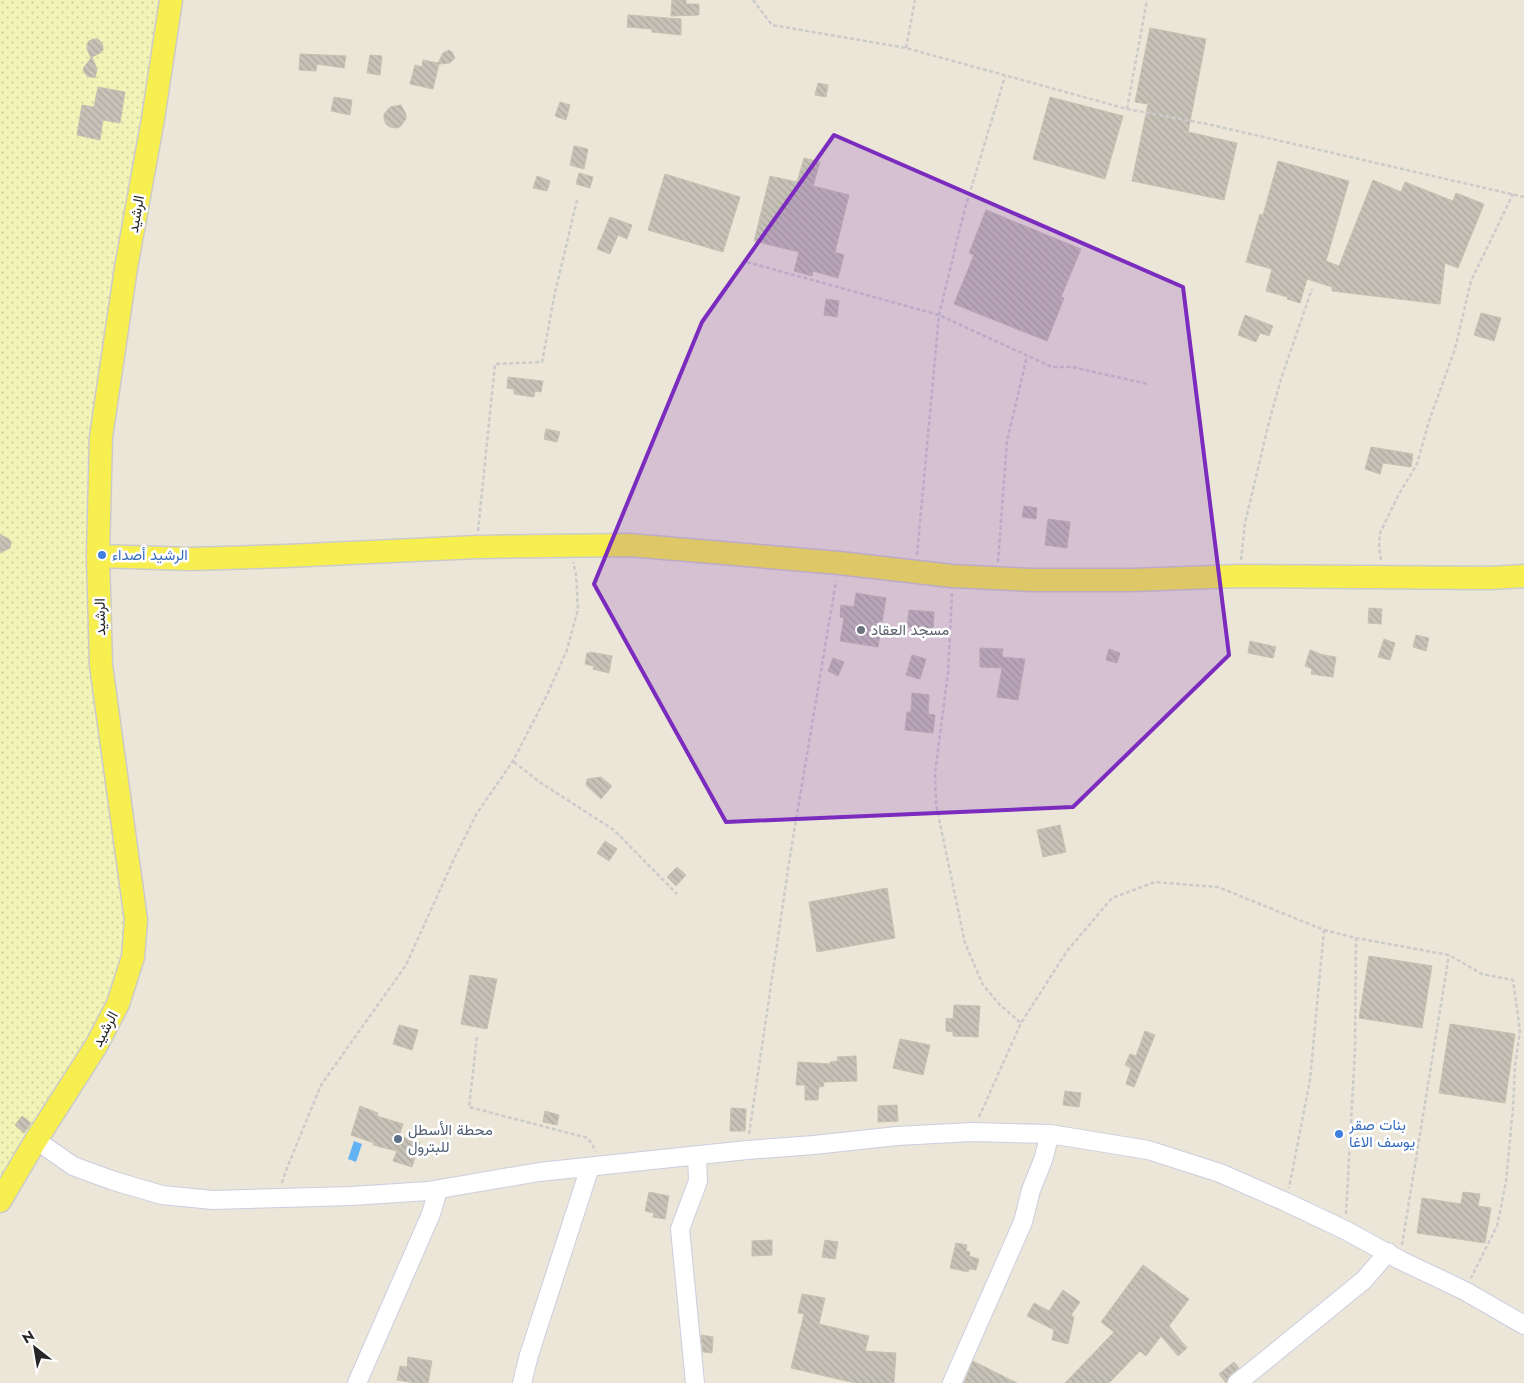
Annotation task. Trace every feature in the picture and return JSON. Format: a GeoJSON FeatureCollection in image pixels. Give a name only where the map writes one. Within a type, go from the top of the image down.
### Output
{"type":"FeatureCollection","features":[{"type":"Feature","properties":{"kind":"main road","name":"الرشيد"},"geometry":{"type":"LineString","coordinates":[[0,1202],[36,1140],[96,1046],[118,1004],[133,957],[136,920],[100,666],[98,556],[101,436],[126,268],[153,119],[171,0]]}},
{"type":"Feature","properties":{"kind":"main road"},"geometry":{"type":"LineString","coordinates":[[98,556],[190,559],[477,547],[629,545],[952,576],[1032,580],[1132,580],[1239,576],[1489,578],[1524,576]]}},
{"type":"Feature","properties":{"kind":"street"},"geometry":{"type":"LineString","coordinates":[[36,1140],[73,1166],[114,1181],[162,1195],[213,1200],[352,1196],[438,1190],[539,1172],[898,1136],[972,1132],[1050,1134],[1148,1150],[1220,1173],[1345,1230],[1465,1291],[1524,1325]]}},
{"type":"Feature","properties":{"kind":"street"},"geometry":{"type":"LineString","coordinates":[[952,1383],[1022,1222],[1050,1134]]}},
{"type":"Feature","properties":{"kind":"street"},"geometry":{"type":"LineString","coordinates":[[695,1383],[680,1229],[698,1181],[697,1156]]}},
{"type":"Feature","properties":{"kind":"street"},"geometry":{"type":"LineString","coordinates":[[522,1383],[529,1355],[597,1166]]}},
{"type":"Feature","properties":{"kind":"street"},"geometry":{"type":"LineString","coordinates":[[357,1383],[431,1214],[438,1190]]}},
{"type":"Feature","properties":{"kind":"street"},"geometry":{"type":"LineString","coordinates":[[1236,1383],[1394,1256]]}},
{"type":"Feature","properties":{"kind":"path"},"geometry":{"type":"LineString","coordinates":[[754,0],[772,25],[906,48],[1127,109],[1207,124],[1524,197]]}},
{"type":"Feature","properties":{"kind":"path"},"geometry":{"type":"LineString","coordinates":[[906,48],[915,0]]}},
{"type":"Feature","properties":{"kind":"path"},"geometry":{"type":"LineString","coordinates":[[1127,109],[1147,0]]}},
{"type":"Feature","properties":{"kind":"path"},"geometry":{"type":"LineString","coordinates":[[916,572],[939,315],[964,212],[1006,75]]}},
{"type":"Feature","properties":{"kind":"path"},"geometry":{"type":"LineString","coordinates":[[1384,577],[1379,547],[1380,533],[1399,494],[1417,464],[1429,421],[1455,349],[1471,281],[1513,194]]}},
{"type":"Feature","properties":{"kind":"path"},"geometry":{"type":"LineString","coordinates":[[477,547],[495,364],[542,362],[554,297],[577,200]]}},
{"type":"Feature","properties":{"kind":"path"},"geometry":{"type":"LineString","coordinates":[[747,262],[939,315],[1052,367],[1072,367],[1148,384]]}},
{"type":"Feature","properties":{"kind":"path"},"geometry":{"type":"LineString","coordinates":[[1239,576],[1245,523],[1269,422],[1281,379],[1312,289]]}},
{"type":"Feature","properties":{"kind":"path"},"geometry":{"type":"LineString","coordinates":[[997,578],[1007,441],[1027,356]]}},
{"type":"Feature","properties":{"kind":"path"},"geometry":{"type":"LineString","coordinates":[[278,1199],[284,1173],[321,1085],[406,965],[477,813],[513,761],[547,695],[567,650],[578,609],[576,574],[568,545]]}},
{"type":"Feature","properties":{"kind":"path"},"geometry":{"type":"LineString","coordinates":[[747,1150],[790,856],[839,564]]}},
{"type":"Feature","properties":{"kind":"path"},"geometry":{"type":"LineString","coordinates":[[952,576],[948,673],[936,773],[936,804],[965,943],[983,985],[1000,1005],[1022,1023]]}},
{"type":"Feature","properties":{"kind":"path"},"geometry":{"type":"LineString","coordinates":[[513,761],[541,783],[614,830],[677,894]]}},
{"type":"Feature","properties":{"kind":"path"},"geometry":{"type":"LineString","coordinates":[[972,1132],[1022,1023],[1067,951],[1112,898],[1155,882],[1218,887],[1324,930],[1356,938],[1449,955],[1482,974],[1513,980],[1520,1031],[1514,1066],[1513,1108],[1506,1182],[1497,1226],[1465,1291]]}},
{"type":"Feature","properties":{"kind":"path"},"geometry":{"type":"LineString","coordinates":[[1286,1202],[1310,1080],[1324,930]]}},
{"type":"Feature","properties":{"kind":"path"},"geometry":{"type":"LineString","coordinates":[[1345,1230],[1355,1050],[1356,938]]}},
{"type":"Feature","properties":{"kind":"path"},"geometry":{"type":"LineString","coordinates":[[1394,1256],[1449,955]]}},
{"type":"Feature","properties":{"kind":"path"},"geometry":{"type":"LineString","coordinates":[[1520,1031],[1524,1025]]}},
{"type":"Feature","properties":{"kind":"path"},"geometry":{"type":"LineString","coordinates":[[477,1037],[469,1107],[588,1138],[597,1166]]}},
{"type":"Feature","properties":{"kind":"highlighted area"},"geometry":{"type":"Polygon","coordinates":[[[834,135],[1183,287],[1229,655],[1073,807],[726,822],[594,584],[702,322],[834,135]]]}},
{"type":"Feature","properties":{"kind":"sand"},"geometry":{"type":"Polygon","coordinates":[[[0,0],[160,0],[87,458],[86,534],[89,605],[127,933],[111,997],[101,1019],[0,1186],[0,0]]]}},
{"type":"Feature","properties":{"kind":"water"},"geometry":{"type":"Polygon","coordinates":[[[354,1141],[362,1144],[356,1162],[348,1159],[354,1141]]]}},
{"type":"Feature","properties":{"kind":"building"},"geometry":{"type":"Polygon","coordinates":[[[672,0],[686,0],[686,4],[699,4],[699,15],[671,16],[672,0]]]}},
{"type":"Feature","properties":{"kind":"building"},"geometry":{"type":"Polygon","coordinates":[[[628,15],[681,19],[681,35],[652,32],[652,29],[627,27],[628,15]]]}},
{"type":"Feature","properties":{"kind":"building"},"geometry":{"type":"Polygon","coordinates":[[[1150,28],[1206,39],[1188,132],[1237,143],[1224,200],[1132,181],[1148,104],[1135,102],[1150,28]]]}},
{"type":"Feature","properties":{"kind":"building"},"geometry":{"type":"Polygon","coordinates":[[[93,39],[98,39],[103,46],[103,50],[92,57],[87,49],[87,44],[93,39]]]}},
{"type":"Feature","properties":{"kind":"building"},"geometry":{"type":"Polygon","coordinates":[[[449,50],[455,58],[450,63],[439,64],[433,89],[410,84],[415,65],[422,67],[423,60],[438,63],[443,53],[449,50]]]}},
{"type":"Feature","properties":{"kind":"building"},"geometry":{"type":"Polygon","coordinates":[[[300,54],[346,56],[344,68],[317,64],[316,71],[299,70],[300,54]]]}},
{"type":"Feature","properties":{"kind":"building"},"geometry":{"type":"Polygon","coordinates":[[[370,55],[382,56],[380,75],[367,73],[370,55]]]}},
{"type":"Feature","properties":{"kind":"building"},"geometry":{"type":"Polygon","coordinates":[[[92,57],[97,69],[95,78],[87,76],[83,70],[92,57]]]}},
{"type":"Feature","properties":{"kind":"building"},"geometry":{"type":"Polygon","coordinates":[[[818,83],[828,85],[826,97],[815,95],[818,83]]]}},
{"type":"Feature","properties":{"kind":"building"},"geometry":{"type":"Polygon","coordinates":[[[98,87],[125,92],[120,123],[103,120],[100,140],[77,135],[82,105],[94,107],[98,87]]]}},
{"type":"Feature","properties":{"kind":"building"},"geometry":{"type":"Polygon","coordinates":[[[334,97],[352,100],[350,115],[331,111],[334,97]]]}},
{"type":"Feature","properties":{"kind":"building"},"geometry":{"type":"Polygon","coordinates":[[[1050,97],[1123,116],[1105,179],[1033,159],[1050,97]]]}},
{"type":"Feature","properties":{"kind":"building"},"geometry":{"type":"Polygon","coordinates":[[[560,102],[570,105],[566,120],[555,116],[560,102]]]}},
{"type":"Feature","properties":{"kind":"building"},"geometry":{"type":"Polygon","coordinates":[[[401,105],[406,114],[406,119],[400,127],[390,127],[386,124],[384,114],[390,107],[401,105]]]}},
{"type":"Feature","properties":{"kind":"building"},"geometry":{"type":"Polygon","coordinates":[[[574,146],[588,149],[584,169],[570,165],[574,146]]]}},
{"type":"Feature","properties":{"kind":"building"},"geometry":{"type":"Polygon","coordinates":[[[804,158],[820,162],[813,186],[849,195],[835,252],[844,255],[838,278],[813,271],[812,276],[794,271],[799,252],[754,241],[770,176],[797,182],[804,158]]]}},
{"type":"Feature","properties":{"kind":"building"},"geometry":{"type":"Polygon","coordinates":[[[1278,161],[1349,181],[1326,261],[1339,266],[1373,180],[1401,192],[1405,182],[1453,201],[1456,193],[1484,204],[1458,268],[1445,263],[1440,304],[1332,291],[1332,287],[1307,279],[1300,303],[1287,299],[1288,297],[1266,291],[1272,269],[1246,262],[1260,214],[1263,215],[1278,161]]]}},
{"type":"Feature","properties":{"kind":"building"},"geometry":{"type":"Polygon","coordinates":[[[579,173],[593,177],[590,188],[576,184],[579,173]]]}},
{"type":"Feature","properties":{"kind":"building"},"geometry":{"type":"Polygon","coordinates":[[[665,174],[740,197],[723,252],[648,230],[665,174]]]}},
{"type":"Feature","properties":{"kind":"building"},"geometry":{"type":"Polygon","coordinates":[[[537,176],[550,181],[547,191],[533,188],[537,176]]]}},
{"type":"Feature","properties":{"kind":"building"},"geometry":{"type":"Polygon","coordinates":[[[986,210],[1081,249],[1061,297],[1064,298],[1047,341],[954,304],[974,255],[969,253],[986,210]]]}},
{"type":"Feature","properties":{"kind":"building"},"geometry":{"type":"Polygon","coordinates":[[[610,217],[632,225],[627,239],[618,235],[610,254],[597,249],[610,217]]]}},
{"type":"Feature","properties":{"kind":"building"},"geometry":{"type":"Polygon","coordinates":[[[826,299],[839,301],[837,317],[824,315],[826,299]]]}},
{"type":"Feature","properties":{"kind":"building"},"geometry":{"type":"Polygon","coordinates":[[[1481,313],[1501,318],[1494,341],[1474,335],[1481,313]]]}},
{"type":"Feature","properties":{"kind":"building"},"geometry":{"type":"Polygon","coordinates":[[[1245,315],[1273,326],[1269,336],[1260,333],[1256,342],[1238,335],[1245,315]]]}},
{"type":"Feature","properties":{"kind":"building"},"geometry":{"type":"Polygon","coordinates":[[[508,377],[543,381],[541,392],[535,391],[534,397],[514,394],[514,389],[507,388],[508,377]]]}},
{"type":"Feature","properties":{"kind":"building"},"geometry":{"type":"Polygon","coordinates":[[[546,429],[560,432],[557,442],[544,439],[546,429]]]}},
{"type":"Feature","properties":{"kind":"building"},"geometry":{"type":"Polygon","coordinates":[[[1371,447],[1413,454],[1411,467],[1383,463],[1380,474],[1365,469],[1371,447]]]}},
{"type":"Feature","properties":{"kind":"building"},"geometry":{"type":"Polygon","coordinates":[[[1024,506],[1037,508],[1036,519],[1022,517],[1024,506]]]}},
{"type":"Feature","properties":{"kind":"building"},"geometry":{"type":"Polygon","coordinates":[[[1048,519],[1070,522],[1067,548],[1045,545],[1048,519]]]}},
{"type":"Feature","properties":{"kind":"building"},"geometry":{"type":"Polygon","coordinates":[[[0,534],[10,540],[11,543],[10,548],[0,553],[0,534]]]}},
{"type":"Feature","properties":{"kind":"building","name":"مسجد العقاد"},"geometry":{"type":"Polygon","coordinates":[[[856,593],[886,598],[878,647],[840,641],[844,618],[840,617],[841,605],[854,607],[856,593]]]}},
{"type":"Feature","properties":{"kind":"building"},"geometry":{"type":"Polygon","coordinates":[[[1369,608],[1382,609],[1381,624],[1368,623],[1369,608]]]}},
{"type":"Feature","properties":{"kind":"building"},"geometry":{"type":"Polygon","coordinates":[[[909,610],[934,612],[933,630],[907,627],[909,610]]]}},
{"type":"Feature","properties":{"kind":"building"},"geometry":{"type":"Polygon","coordinates":[[[1416,635],[1429,638],[1426,651],[1413,647],[1416,635]]]}},
{"type":"Feature","properties":{"kind":"building"},"geometry":{"type":"Polygon","coordinates":[[[1384,639],[1395,643],[1390,660],[1378,657],[1384,639]]]}},
{"type":"Feature","properties":{"kind":"building"},"geometry":{"type":"Polygon","coordinates":[[[1250,641],[1276,647],[1273,658],[1248,653],[1250,641]]]}},
{"type":"Feature","properties":{"kind":"building"},"geometry":{"type":"Polygon","coordinates":[[[980,648],[1003,649],[1002,657],[1025,659],[1018,700],[997,697],[1002,668],[980,667],[980,648]]]}},
{"type":"Feature","properties":{"kind":"building"},"geometry":{"type":"Polygon","coordinates":[[[1109,649],[1120,653],[1117,663],[1106,660],[1109,649]]]}},
{"type":"Feature","properties":{"kind":"building"},"geometry":{"type":"Polygon","coordinates":[[[1310,650],[1336,657],[1333,677],[1311,674],[1312,669],[1305,666],[1310,650]]]}},
{"type":"Feature","properties":{"kind":"building"},"geometry":{"type":"Polygon","coordinates":[[[587,653],[612,656],[609,673],[593,669],[594,666],[585,664],[587,653]]]}},
{"type":"Feature","properties":{"kind":"building"},"geometry":{"type":"Polygon","coordinates":[[[912,655],[926,659],[920,679],[906,675],[912,655]]]}},
{"type":"Feature","properties":{"kind":"building"},"geometry":{"type":"Polygon","coordinates":[[[833,658],[844,662],[838,676],[828,671],[833,658]]]}},
{"type":"Feature","properties":{"kind":"building"},"geometry":{"type":"Polygon","coordinates":[[[912,693],[929,695],[928,714],[935,715],[933,733],[905,730],[907,712],[911,712],[912,693]]]}},
{"type":"Feature","properties":{"kind":"building"},"geometry":{"type":"Polygon","coordinates":[[[601,777],[612,786],[601,799],[586,785],[587,779],[601,777]]]}},
{"type":"Feature","properties":{"kind":"building"},"geometry":{"type":"Polygon","coordinates":[[[1060,825],[1066,852],[1043,857],[1037,830],[1060,825]]]}},
{"type":"Feature","properties":{"kind":"building"},"geometry":{"type":"Polygon","coordinates":[[[605,841],[617,849],[609,861],[597,853],[605,841]]]}},
{"type":"Feature","properties":{"kind":"building"},"geometry":{"type":"Polygon","coordinates":[[[677,867],[686,875],[676,886],[667,877],[677,867]]]}},
{"type":"Feature","properties":{"kind":"building"},"geometry":{"type":"Polygon","coordinates":[[[887,888],[895,938],[817,952],[809,902],[887,888]]]}},
{"type":"Feature","properties":{"kind":"building"},"geometry":{"type":"Polygon","coordinates":[[[1369,956],[1432,966],[1422,1028],[1359,1018],[1369,956]]]}},
{"type":"Feature","properties":{"kind":"building"},"geometry":{"type":"Polygon","coordinates":[[[470,975],[497,979],[487,1029],[461,1024],[470,975]]]}},
{"type":"Feature","properties":{"kind":"building"},"geometry":{"type":"Polygon","coordinates":[[[954,1005],[980,1006],[978,1037],[953,1036],[953,1032],[946,1031],[946,1018],[953,1019],[954,1005]]]}},
{"type":"Feature","properties":{"kind":"building"},"geometry":{"type":"Polygon","coordinates":[[[1450,1024],[1515,1034],[1505,1103],[1439,1093],[1450,1024]]]}},
{"type":"Feature","properties":{"kind":"building"},"geometry":{"type":"Polygon","coordinates":[[[399,1025],[418,1030],[412,1050],[393,1044],[399,1025]]]}},
{"type":"Feature","properties":{"kind":"building"},"geometry":{"type":"Polygon","coordinates":[[[1145,1031],[1155,1035],[1134,1087],[1126,1084],[1131,1068],[1125,1065],[1130,1054],[1136,1056],[1145,1031]]]}},
{"type":"Feature","properties":{"kind":"building"},"geometry":{"type":"Polygon","coordinates":[[[900,1039],[930,1045],[923,1075],[893,1068],[900,1039]]]}},
{"type":"Feature","properties":{"kind":"building"},"geometry":{"type":"Polygon","coordinates":[[[856,1056],[857,1081],[824,1082],[823,1087],[819,1086],[818,1100],[805,1100],[805,1085],[796,1085],[798,1062],[830,1064],[830,1062],[838,1061],[837,1057],[856,1056]]]}},
{"type":"Feature","properties":{"kind":"building"},"geometry":{"type":"Polygon","coordinates":[[[1065,1091],[1081,1093],[1079,1107],[1063,1105],[1065,1091]]]}},
{"type":"Feature","properties":{"kind":"building"},"geometry":{"type":"Polygon","coordinates":[[[897,1105],[898,1121],[878,1122],[878,1106],[897,1105]]]}},
{"type":"Feature","properties":{"kind":"building"},"geometry":{"type":"Polygon","coordinates":[[[360,1106],[378,1113],[377,1116],[403,1124],[399,1136],[420,1142],[412,1167],[393,1161],[397,1151],[373,1145],[374,1143],[351,1135],[360,1106]]]}},
{"type":"Feature","properties":{"kind":"building"},"geometry":{"type":"Polygon","coordinates":[[[731,1108],[746,1109],[745,1131],[730,1131],[731,1108]]]}},
{"type":"Feature","properties":{"kind":"building"},"geometry":{"type":"Polygon","coordinates":[[[545,1111],[559,1115],[557,1125],[543,1122],[545,1111]]]}},
{"type":"Feature","properties":{"kind":"building"},"geometry":{"type":"Polygon","coordinates":[[[22,1116],[31,1123],[24,1133],[15,1125],[22,1116]]]}},
{"type":"Feature","properties":{"kind":"building"},"geometry":{"type":"Polygon","coordinates":[[[649,1192],[669,1196],[665,1219],[653,1217],[654,1213],[645,1211],[649,1192]]]}},
{"type":"Feature","properties":{"kind":"building"},"geometry":{"type":"Polygon","coordinates":[[[1463,1192],[1480,1194],[1478,1206],[1491,1208],[1485,1243],[1417,1233],[1422,1198],[1461,1204],[1463,1192]]]}},
{"type":"Feature","properties":{"kind":"building"},"geometry":{"type":"Polygon","coordinates":[[[772,1240],[772,1255],[752,1256],[752,1241],[772,1240]]]}},
{"type":"Feature","properties":{"kind":"building"},"geometry":{"type":"Polygon","coordinates":[[[825,1240],[838,1242],[835,1259],[822,1257],[825,1240]]]}},
{"type":"Feature","properties":{"kind":"building"},"geometry":{"type":"Polygon","coordinates":[[[956,1243],[967,1245],[966,1251],[970,1252],[969,1256],[979,1259],[976,1270],[969,1269],[968,1272],[950,1268],[956,1243]]]}},
{"type":"Feature","properties":{"kind":"building"},"geometry":{"type":"Polygon","coordinates":[[[1143,1265],[1189,1299],[1169,1326],[1187,1348],[1178,1356],[1161,1336],[1146,1356],[1140,1351],[1109,1383],[1065,1383],[1114,1332],[1101,1322],[1143,1265]]]}},
{"type":"Feature","properties":{"kind":"building"},"geometry":{"type":"Polygon","coordinates":[[[1063,1290],[1080,1302],[1071,1315],[1074,1317],[1068,1344],[1052,1340],[1054,1330],[1027,1316],[1034,1303],[1049,1311],[1063,1290]]]}},
{"type":"Feature","properties":{"kind":"building"},"geometry":{"type":"Polygon","coordinates":[[[802,1294],[825,1298],[819,1324],[869,1336],[865,1351],[896,1353],[894,1383],[855,1383],[791,1368],[804,1314],[798,1313],[802,1294]]]}},
{"type":"Feature","properties":{"kind":"building"},"geometry":{"type":"Polygon","coordinates":[[[701,1335],[713,1337],[712,1353],[703,1352],[701,1335]]]}},
{"type":"Feature","properties":{"kind":"building"},"geometry":{"type":"Polygon","coordinates":[[[408,1357],[432,1361],[428,1383],[397,1380],[400,1366],[407,1367],[408,1357]]]}},
{"type":"Feature","properties":{"kind":"building"},"geometry":{"type":"Polygon","coordinates":[[[973,1361],[1017,1383],[964,1383],[973,1361]]]}},
{"type":"Feature","properties":{"kind":"building"},"geometry":{"type":"Polygon","coordinates":[[[1234,1362],[1239,1368],[1230,1375],[1226,1383],[1219,1374],[1234,1362]]]}},
{"type":"Feature","properties":{"kind":"place","name":"الرشيد أصداء"},"geometry":{"type":"Point","coordinates":[102,555]}},
{"type":"Feature","properties":{"kind":"place","name":"مسجد العقاد"},"geometry":{"type":"Point","coordinates":[861,630]}},
{"type":"Feature","properties":{"kind":"place","name":"بنات صقر يوسف الاغا"},"geometry":{"type":"Point","coordinates":[1339,1134]}},
{"type":"Feature","properties":{"kind":"place","name":"محطة الأسطل للبترول"},"geometry":{"type":"Point","coordinates":[398,1139]}}]}
